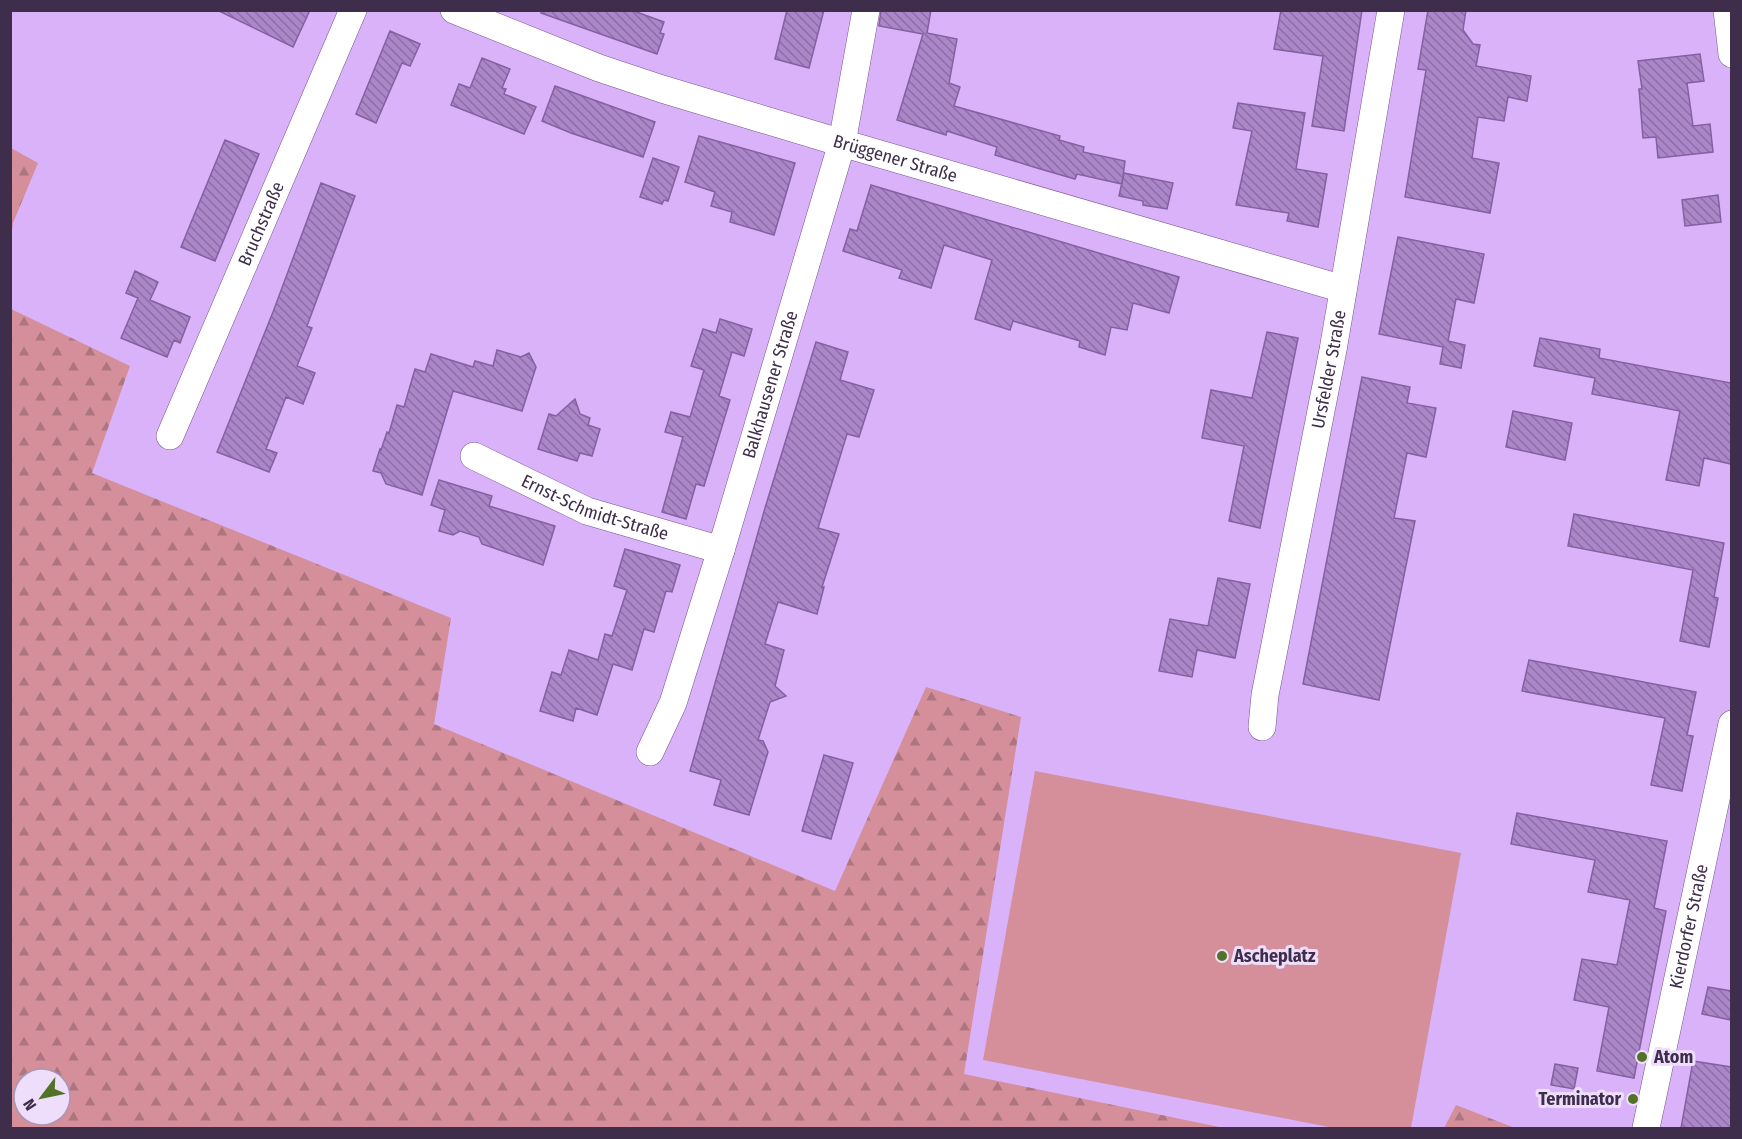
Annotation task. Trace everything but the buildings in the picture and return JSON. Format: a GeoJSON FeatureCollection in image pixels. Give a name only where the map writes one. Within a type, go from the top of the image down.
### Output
{"type":"FeatureCollection","features":[{"type":"Feature","properties":{"kind":"street","name":"Bruchstraße"},"geometry":{"type":"LineString","coordinates":[[170,436],[353,10]]}},
{"type":"Feature","properties":{"kind":"street","name":"Brüggener Straße"},"geometry":{"type":"LineString","coordinates":[[454,10],[599,68],[842,144],[1343,289]]}},
{"type":"Feature","properties":{"kind":"street","name":"Balkhausener Straße"},"geometry":{"type":"LineString","coordinates":[[650,752],[673,703],[842,144],[866,10]]}},
{"type":"Feature","properties":{"kind":"street","name":"Ursfelder Straße"},"geometry":{"type":"LineString","coordinates":[[1262,727],[1265,696],[1333,350],[1391,10]]}},
{"type":"Feature","properties":{"kind":"street"},"geometry":{"type":"LineString","coordinates":[[1726,10],[1731,54]]}},
{"type":"Feature","properties":{"kind":"street","name":"Ernst-Schmidt-Straße"},"geometry":{"type":"LineString","coordinates":[[474,456],[586,511],[721,550]]}},
{"type":"Feature","properties":{"kind":"street","name":"Kierdorfer Straße"},"geometry":{"type":"LineString","coordinates":[[1646,1128],[1731,724]]}},
{"type":"Feature","properties":{"kind":"green space"},"geometry":{"type":"Polygon","coordinates":[[[11,148],[38,163],[13,223],[11,239],[11,148]]]}},
{"type":"Feature","properties":{"kind":"green space"},"geometry":{"type":"Polygon","coordinates":[[[11,309],[130,366],[92,473],[451,618],[434,724],[835,891],[926,687],[1021,717],[964,1074],[1224,1128],[11,1128],[11,309]]]}},
{"type":"Feature","properties":{"kind":"green space","name":"Ascheplatz"},"geometry":{"type":"Polygon","coordinates":[[[1035,771],[1461,853],[1411,1128],[1334,1128],[983,1060],[1035,771]]]}},
{"type":"Feature","properties":{"kind":"green space"},"geometry":{"type":"Polygon","coordinates":[[[1456,1105],[1515,1128],[1444,1128],[1456,1105]]]}},
{"type":"Feature","properties":{"kind":"place","name":"Ascheplatz"},"geometry":{"type":"Point","coordinates":[1222,956]}},
{"type":"Feature","properties":{"kind":"place","name":"Atom"},"geometry":{"type":"Point","coordinates":[1642,1057]}},
{"type":"Feature","properties":{"kind":"place","name":"Terminator"},"geometry":{"type":"Point","coordinates":[1633,1099]}}]}
